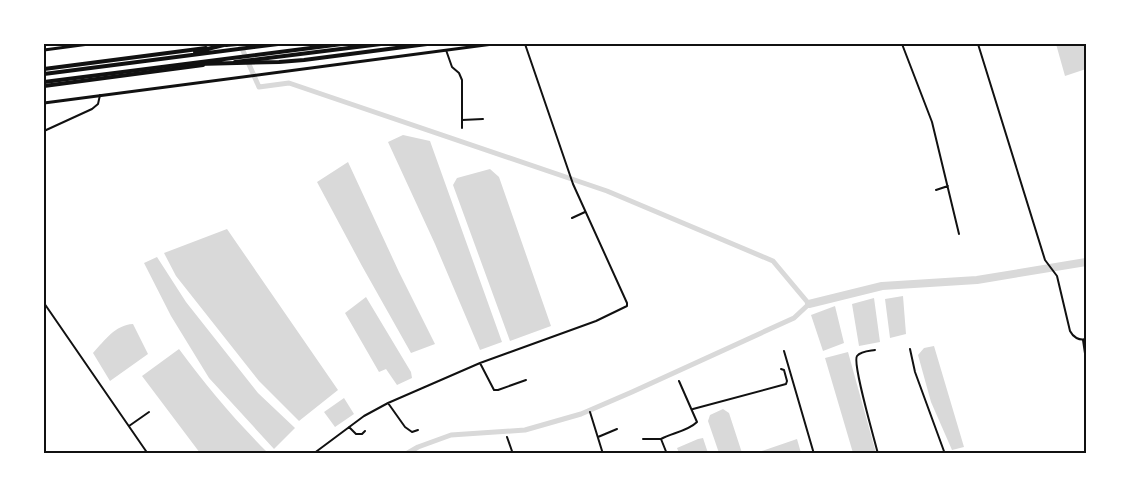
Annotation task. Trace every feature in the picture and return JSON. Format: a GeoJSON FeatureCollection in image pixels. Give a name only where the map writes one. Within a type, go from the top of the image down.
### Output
{"type":"FeatureCollection","features":[{"type":"Feature","properties":{"kind":"highway"},"geometry":{"type":"LineString","coordinates":[[177,57],[228,44]]}},
{"type":"Feature","properties":{"kind":"highway"},"geometry":{"type":"LineString","coordinates":[[44,71],[237,44]]}},
{"type":"Feature","properties":{"kind":"highway"},"geometry":{"type":"LineString","coordinates":[[44,71],[278,44]]}},
{"type":"Feature","properties":{"kind":"highway"},"geometry":{"type":"LineString","coordinates":[[44,84],[342,44]]}},
{"type":"Feature","properties":{"kind":"highway"},"geometry":{"type":"LineString","coordinates":[[44,84],[381,44]]}},
{"type":"Feature","properties":{"kind":"highway"},"geometry":{"type":"LineString","coordinates":[[178,65],[279,62],[427,44]]}},
{"type":"Feature","properties":{"kind":"main road"},"geometry":{"type":"LineString","coordinates":[[44,50],[89,44]]}},
{"type":"Feature","properties":{"kind":"main road"},"geometry":{"type":"LineString","coordinates":[[44,103],[493,44]]}},
{"type":"Feature","properties":{"kind":"street"},"geometry":{"type":"LineString","coordinates":[[313,453],[318,452],[364,416],[388,403],[480,363],[596,321],[627,306],[568,173],[525,44]]}},
{"type":"Feature","properties":{"kind":"street"},"geometry":{"type":"LineString","coordinates":[[902,44],[932,122],[959,234]]}},
{"type":"Feature","properties":{"kind":"street"},"geometry":{"type":"LineString","coordinates":[[978,44],[1045,260],[1057,276],[1070,331],[1075,337],[1084,340],[1086,360]]}},
{"type":"Feature","properties":{"kind":"street"},"geometry":{"type":"LineString","coordinates":[[446,50],[452,67],[459,73],[462,80],[462,128]]}},
{"type":"Feature","properties":{"kind":"street"},"geometry":{"type":"LineString","coordinates":[[44,131],[92,109],[98,104],[100,95]]}},
{"type":"Feature","properties":{"kind":"street"},"geometry":{"type":"LineString","coordinates":[[462,120],[483,119]]}},
{"type":"Feature","properties":{"kind":"street"},"geometry":{"type":"LineString","coordinates":[[936,190],[948,186]]}},
{"type":"Feature","properties":{"kind":"street"},"geometry":{"type":"LineString","coordinates":[[572,218],[585,212]]}},
{"type":"Feature","properties":{"kind":"street"},"geometry":{"type":"LineString","coordinates":[[44,303],[147,453]]}},
{"type":"Feature","properties":{"kind":"street"},"geometry":{"type":"LineString","coordinates":[[910,349],[920,388],[945,453]]}},
{"type":"Feature","properties":{"kind":"street"},"geometry":{"type":"LineString","coordinates":[[875,350],[861,353],[855,360],[878,453]]}},
{"type":"Feature","properties":{"kind":"street"},"geometry":{"type":"LineString","coordinates":[[784,351],[814,453]]}},
{"type":"Feature","properties":{"kind":"street"},"geometry":{"type":"LineString","coordinates":[[480,363],[494,390],[526,380]]}},
{"type":"Feature","properties":{"kind":"street"},"geometry":{"type":"LineString","coordinates":[[693,410],[786,384],[784,370],[781,369]]}},
{"type":"Feature","properties":{"kind":"street"},"geometry":{"type":"LineString","coordinates":[[643,439],[661,439],[696,425],[693,410],[679,381]]}},
{"type":"Feature","properties":{"kind":"street"},"geometry":{"type":"LineString","coordinates":[[388,403],[405,427],[412,432],[418,430]]}},
{"type":"Feature","properties":{"kind":"street"},"geometry":{"type":"LineString","coordinates":[[128,426],[149,412]]}},
{"type":"Feature","properties":{"kind":"street"},"geometry":{"type":"LineString","coordinates":[[590,412],[603,453]]}},
{"type":"Feature","properties":{"kind":"street"},"geometry":{"type":"LineString","coordinates":[[349,427],[356,434],[362,434],[365,431]]}},
{"type":"Feature","properties":{"kind":"street"},"geometry":{"type":"LineString","coordinates":[[597,438],[617,429]]}},
{"type":"Feature","properties":{"kind":"street"},"geometry":{"type":"LineString","coordinates":[[507,437],[513,453]]}},
{"type":"Feature","properties":{"kind":"street"},"geometry":{"type":"LineString","coordinates":[[661,439],[667,453]]}},
{"type":"Feature","properties":{"kind":"shaded area"},"geometry":{"type":"Polygon","coordinates":[[[1056,44],[1086,44],[1086,69],[1065,76],[1056,44]]]}},
{"type":"Feature","properties":{"kind":"shaded area"},"geometry":{"type":"Polygon","coordinates":[[[403,135],[430,141],[502,342],[480,350],[388,142],[403,135]]]}},
{"type":"Feature","properties":{"kind":"shaded area"},"geometry":{"type":"Polygon","coordinates":[[[348,162],[435,344],[411,353],[317,182],[348,162]]]}},
{"type":"Feature","properties":{"kind":"shaded area"},"geometry":{"type":"Polygon","coordinates":[[[490,169],[499,177],[551,326],[510,341],[453,185],[457,178],[490,169]]]}},
{"type":"Feature","properties":{"kind":"shaded area"},"geometry":{"type":"Polygon","coordinates":[[[227,229],[338,390],[299,421],[259,381],[176,276],[164,253],[227,229]]]}},
{"type":"Feature","properties":{"kind":"shaded area"},"geometry":{"type":"Polygon","coordinates":[[[157,257],[186,302],[258,393],[295,428],[274,449],[209,378],[171,316],[144,263],[157,257]]]}},
{"type":"Feature","properties":{"kind":"shaded area"},"geometry":{"type":"Polygon","coordinates":[[[903,296],[906,334],[890,338],[885,299],[903,296]]]}},
{"type":"Feature","properties":{"kind":"shaded area"},"geometry":{"type":"Polygon","coordinates":[[[366,297],[411,372],[412,378],[397,385],[386,369],[379,372],[345,313],[366,297]]]}},
{"type":"Feature","properties":{"kind":"shaded area"},"geometry":{"type":"Polygon","coordinates":[[[874,298],[880,342],[859,346],[852,304],[874,298]]]}},
{"type":"Feature","properties":{"kind":"shaded area"},"geometry":{"type":"Polygon","coordinates":[[[835,306],[844,343],[823,351],[811,315],[835,306]]]}},
{"type":"Feature","properties":{"kind":"shaded area"},"geometry":{"type":"Polygon","coordinates":[[[133,324],[148,354],[110,381],[93,353],[116,330],[133,324]]]}},
{"type":"Feature","properties":{"kind":"shaded area"},"geometry":{"type":"Polygon","coordinates":[[[934,346],[964,447],[952,450],[931,402],[918,355],[924,348],[934,346]]]}},
{"type":"Feature","properties":{"kind":"shaded area"},"geometry":{"type":"Polygon","coordinates":[[[179,349],[222,403],[268,453],[200,453],[142,376],[179,349]]]}},
{"type":"Feature","properties":{"kind":"shaded area"},"geometry":{"type":"Polygon","coordinates":[[[848,352],[876,453],[853,453],[825,358],[848,352]]]}},
{"type":"Feature","properties":{"kind":"shaded area"},"geometry":{"type":"Polygon","coordinates":[[[344,398],[354,414],[335,427],[324,412],[344,398]]]}},
{"type":"Feature","properties":{"kind":"shaded area"},"geometry":{"type":"Polygon","coordinates":[[[723,409],[729,413],[742,453],[719,453],[708,421],[710,415],[723,409]]]}},
{"type":"Feature","properties":{"kind":"shaded area"},"geometry":{"type":"Polygon","coordinates":[[[703,438],[708,453],[679,453],[677,448],[703,438]]]}},
{"type":"Feature","properties":{"kind":"shaded area"},"geometry":{"type":"Polygon","coordinates":[[[797,439],[801,453],[756,453],[797,439]]]}},
{"type":"Feature","properties":{"kind":"waterway"},"geometry":{"type":"LineString","coordinates":[[240,44],[259,87],[289,83],[607,191],[773,261],[809,304],[794,318],[581,414],[525,430],[451,435],[406,454]]}},
{"type":"Feature","properties":{"kind":"waterway"},"geometry":{"type":"LineString","coordinates":[[809,304],[882,286],[977,280],[1086,262]]}}]}
